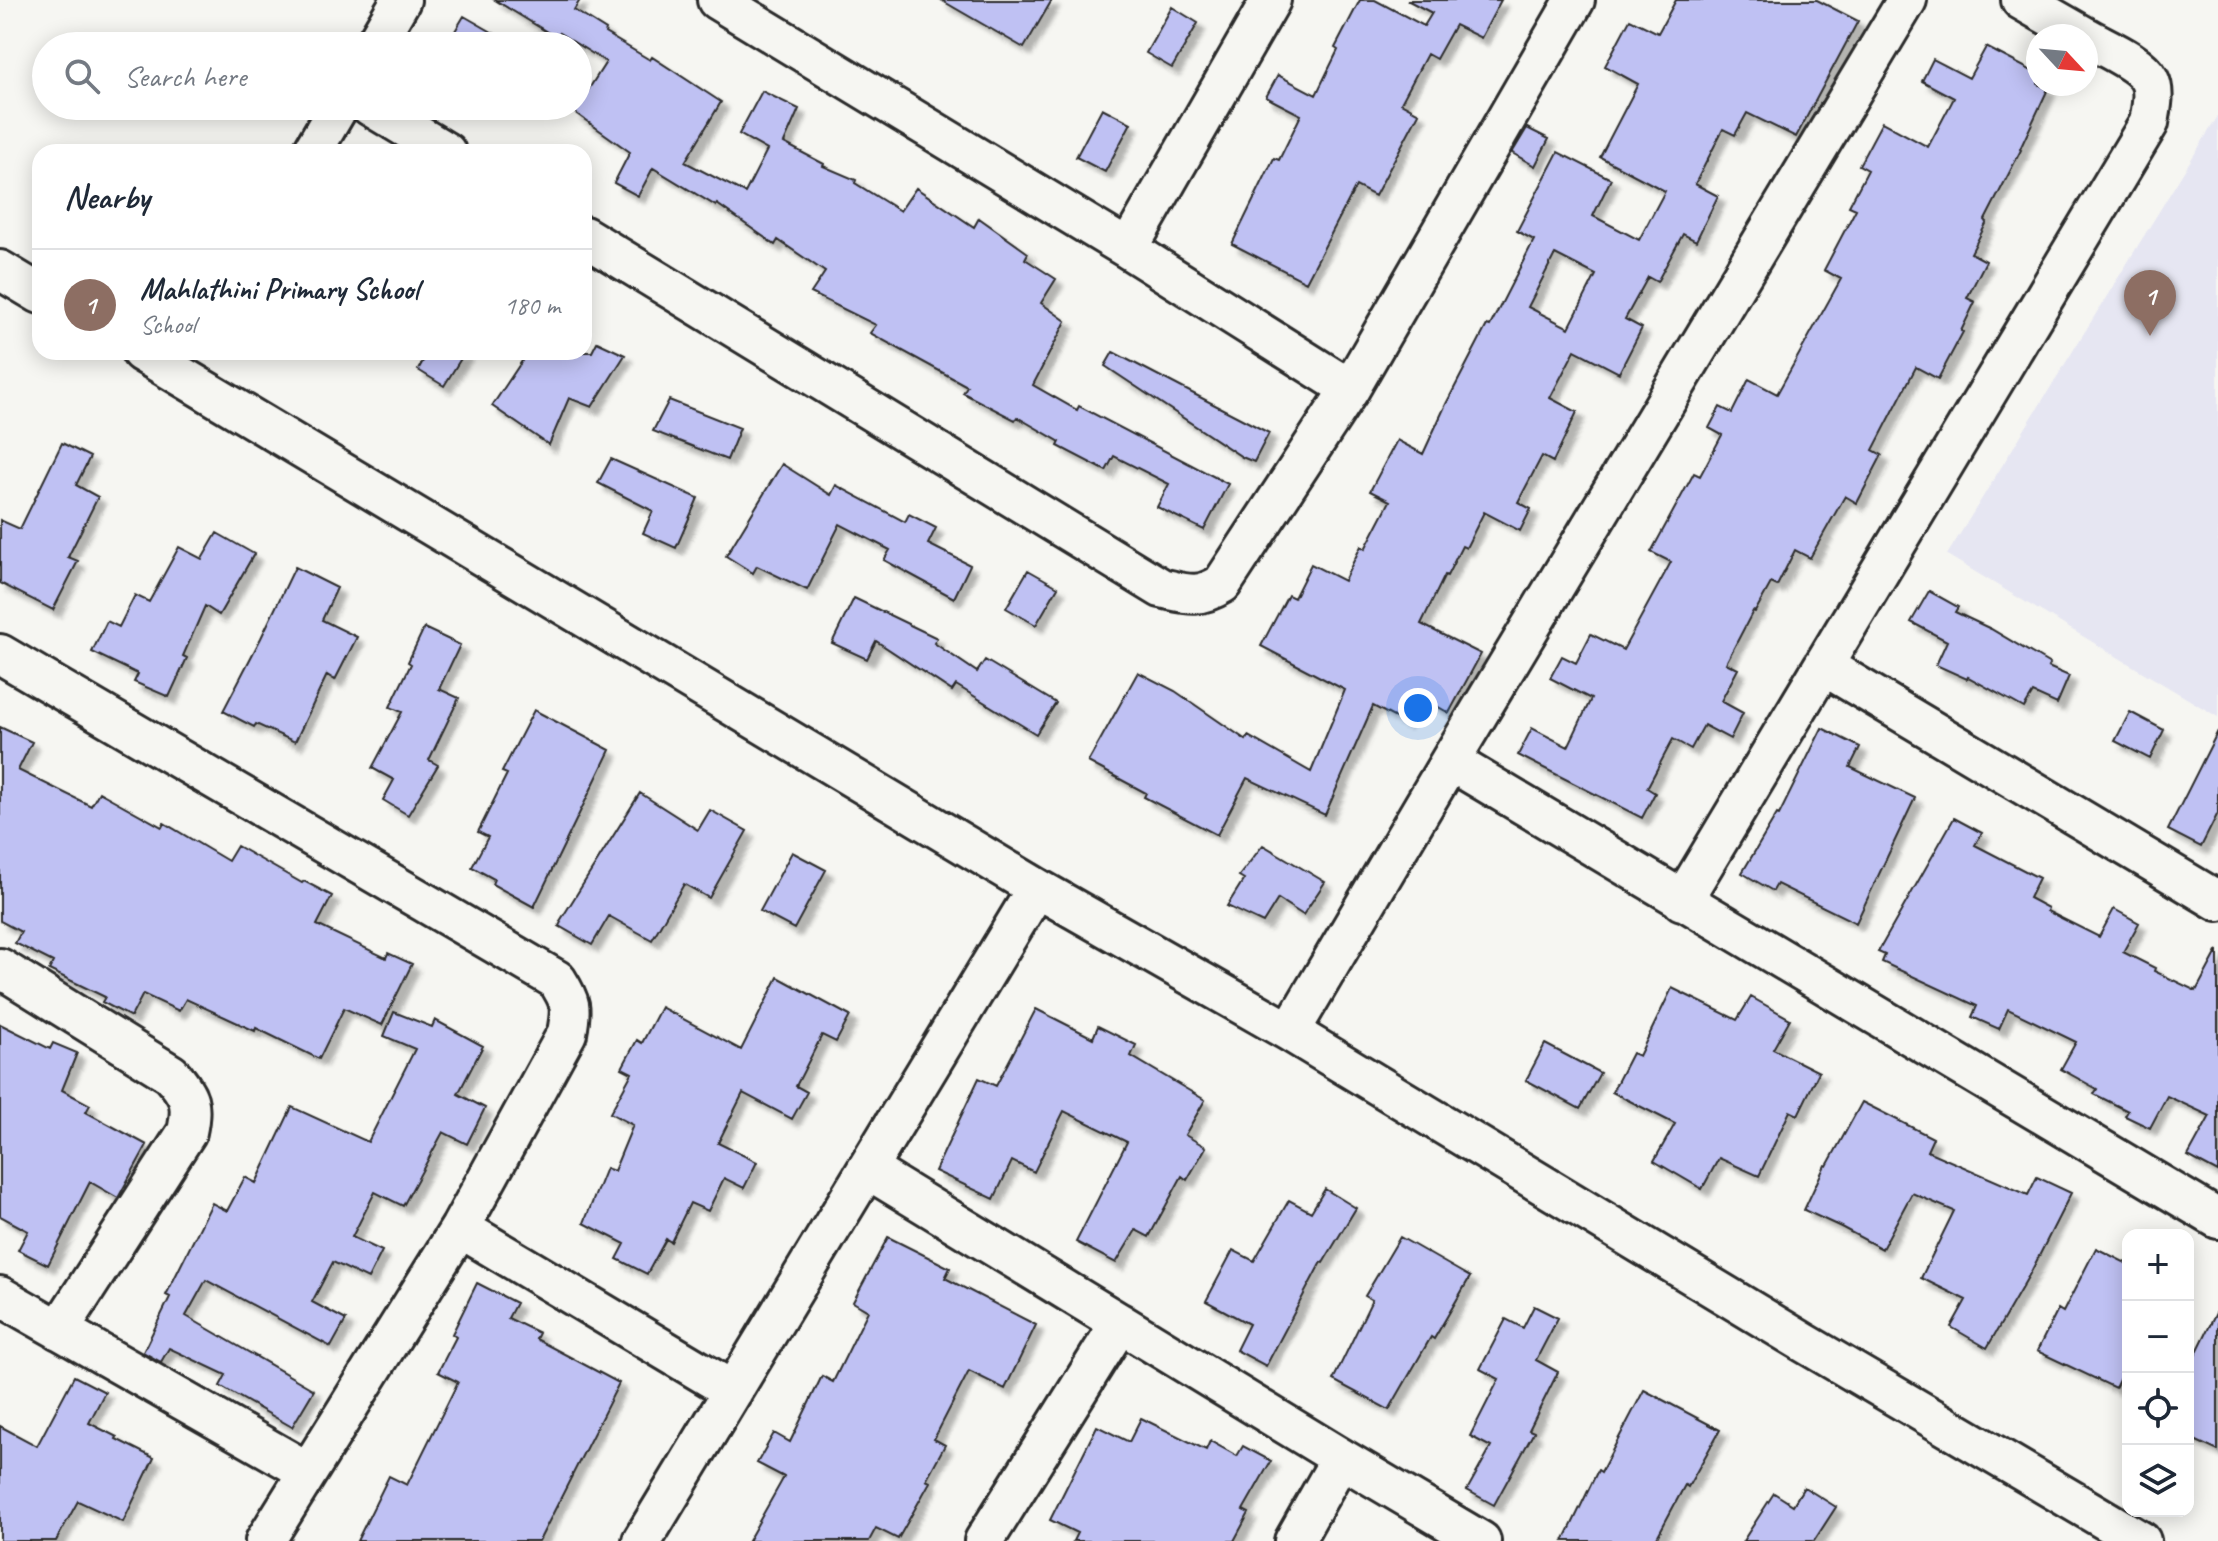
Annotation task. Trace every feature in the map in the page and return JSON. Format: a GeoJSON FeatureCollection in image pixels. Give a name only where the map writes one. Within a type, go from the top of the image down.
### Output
{"type":"FeatureCollection","features":[{"type":"Feature","properties":{"kind":"street"},"geometry":{"type":"LineString","coordinates":[[382,32],[401,0]]}},
{"type":"Feature","properties":{"kind":"street"},"geometry":{"type":"LineString","coordinates":[[717,0],[1128,249],[1350,389]]}},
{"type":"Feature","properties":{"kind":"street"},"geometry":{"type":"LineString","coordinates":[[1128,249],[1271,0]]}},
{"type":"Feature","properties":{"kind":"street"},"geometry":{"type":"LineString","coordinates":[[592,241],[1161,588],[1206,594],[1222,584],[1350,389],[1575,0]]}},
{"type":"Feature","properties":{"kind":"street"},"geometry":{"type":"LineString","coordinates":[[1290,1032],[1907,0]]}},
{"type":"Feature","properties":{"kind":"street"},"geometry":{"type":"LineString","coordinates":[[2021,0],[2064,24]]}},
{"type":"Feature","properties":{"kind":"street"},"geometry":{"type":"LineString","coordinates":[[1682,901],[2149,123],[2152,97],[2149,80],[2137,66],[2098,44]]}},
{"type":"Feature","properties":{"kind":"street"},"geometry":{"type":"LineString","coordinates":[[317,144],[331,120]]}},
{"type":"Feature","properties":{"kind":"street"},"geometry":{"type":"LineString","coordinates":[[393,120],[433,144]]}},
{"type":"Feature","properties":{"kind":"street"},"geometry":{"type":"LineString","coordinates":[[0,270],[32,289]]}},
{"type":"Feature","properties":{"kind":"street"},"geometry":{"type":"LineString","coordinates":[[186,363],[1037,888],[1290,1032],[1803,1342],[2141,1541]]}},
{"type":"Feature","properties":{"kind":"street"},"geometry":{"type":"LineString","coordinates":[[0,654],[557,980],[571,1011],[567,1033],[460,1228],[265,1541]]}},
{"type":"Feature","properties":{"kind":"street"},"geometry":{"type":"LineString","coordinates":[[1824,666],[2218,901]]}},
{"type":"Feature","properties":{"kind":"street"},"geometry":{"type":"LineString","coordinates":[[1450,761],[2218,1219]]}},
{"type":"Feature","properties":{"kind":"street"},"geometry":{"type":"LineString","coordinates":[[642,1541],[1037,888]]}},
{"type":"Feature","properties":{"kind":"street"},"geometry":{"type":"LineString","coordinates":[[0,968],[171,1074],[187,1092],[192,1112],[187,1132],[59,1330]]}},
{"type":"Feature","properties":{"kind":"street"},"geometry":{"type":"LineString","coordinates":[[867,1169],[1481,1541]]}},
{"type":"Feature","properties":{"kind":"street"},"geometry":{"type":"LineString","coordinates":[[460,1228],[733,1391]]}},
{"type":"Feature","properties":{"kind":"street"},"geometry":{"type":"LineString","coordinates":[[0,1296],[307,1471]]}},
{"type":"Feature","properties":{"kind":"street"},"geometry":{"type":"LineString","coordinates":[[984,1541],[1120,1323]]}},
{"type":"Feature","properties":{"kind":"street"},"geometry":{"type":"LineString","coordinates":[[1294,1541],[1341,1458]]}},
{"type":"Feature","properties":{"kind":"shaded area"},"geometry":{"type":"Polygon","coordinates":[[[2218,116],[2218,717],[1947,555],[2218,116]]]}},
{"type":"Feature","properties":{"kind":"building"},"geometry":{"type":"Polygon","coordinates":[[[495,0],[580,0],[574,10],[606,30],[605,33],[650,60],[652,57],[721,102],[685,162],[745,193],[767,150],[739,134],[762,91],[799,109],[784,143],[823,166],[856,180],[855,183],[900,211],[916,188],[974,227],[979,218],[1028,253],[1025,259],[1056,279],[1041,303],[1066,321],[1033,385],[1228,484],[1204,530],[1157,507],[1169,484],[1114,456],[1106,471],[1058,446],[1060,442],[1017,417],[1015,420],[963,393],[967,386],[870,333],[876,325],[811,293],[825,272],[778,240],[775,245],[717,204],[653,168],[638,196],[614,183],[630,152],[585,120],[592,120],[592,84],[606,62],[592,53],[592,32],[547,32],[495,0]]]}},
{"type":"Feature","properties":{"kind":"building"},"geometry":{"type":"Polygon","coordinates":[[[941,0],[1052,0],[1024,48],[941,0]]]}},
{"type":"Feature","properties":{"kind":"building"},"geometry":{"type":"Polygon","coordinates":[[[1360,0],[1375,0],[1424,26],[1432,13],[1407,0],[1501,0],[1481,38],[1455,25],[1436,59],[1427,54],[1401,103],[1419,113],[1375,196],[1356,186],[1306,282],[1232,244],[1274,158],[1279,160],[1301,115],[1266,97],[1278,75],[1316,95],[1338,50],[1335,48],[1360,0]]]}},
{"type":"Feature","properties":{"kind":"building"},"geometry":{"type":"Polygon","coordinates":[[[1676,0],[1817,0],[1858,21],[1796,137],[1747,113],[1735,135],[1723,129],[1695,184],[1718,196],[1696,241],[1683,234],[1657,282],[1648,277],[1625,319],[1642,328],[1619,373],[1575,350],[1550,398],[1577,412],[1553,462],[1542,456],[1518,502],[1531,509],[1520,531],[1484,512],[1466,548],[1462,546],[1445,575],[1421,624],[1481,654],[1449,713],[1417,695],[1403,722],[1373,706],[1325,815],[1247,778],[1217,835],[1144,797],[1146,793],[1088,762],[1138,672],[1175,691],[1246,740],[1248,736],[1311,772],[1345,690],[1261,646],[1288,595],[1294,598],[1311,564],[1344,581],[1361,546],[1365,549],[1390,501],[1370,491],[1397,440],[1423,454],[1446,404],[1534,240],[1517,231],[1558,152],[1611,179],[1593,216],[1639,240],[1665,191],[1600,157],[1638,84],[1605,66],[1630,19],[1658,33],[1676,0]],[[1555,254],[1528,307],[1569,328],[1596,275],[1555,254]]]}},
{"type":"Feature","properties":{"kind":"building"},"geometry":{"type":"Polygon","coordinates":[[[1172,7],[1198,23],[1172,68],[1146,53],[1172,7]]]}},
{"type":"Feature","properties":{"kind":"building"},"geometry":{"type":"Polygon","coordinates":[[[464,16],[492,32],[454,32],[464,16]]]}},
{"type":"Feature","properties":{"kind":"building"},"geometry":{"type":"Polygon","coordinates":[[[1986,47],[2026,68],[2026,96],[2045,96],[1971,253],[1986,261],[1967,298],[1975,302],[1938,379],[1916,367],[1873,450],[1882,455],[1857,503],[1845,496],[1810,558],[1795,550],[1777,586],[1771,583],[1753,611],[1726,663],[1738,669],[1721,701],[1743,713],[1730,739],[1704,725],[1691,749],[1673,739],[1647,788],[1655,793],[1642,818],[1518,755],[1532,728],[1568,747],[1591,699],[1550,678],[1562,656],[1576,663],[1591,634],[1623,650],[1671,562],[1651,552],[1694,473],[1700,476],[1722,435],[1709,428],[1720,407],[1732,413],[1749,379],[1777,394],[1841,279],[1824,270],[1856,209],[1849,206],[1868,170],[1859,165],[1882,122],[1928,147],[1954,98],[1922,81],[1933,59],[1969,78],[1986,47]]]}},
{"type":"Feature","properties":{"kind":"building"},"geometry":{"type":"Polygon","coordinates":[[[1102,108],[1131,123],[1105,172],[1076,157],[1102,108]]]}},
{"type":"Feature","properties":{"kind":"building"},"geometry":{"type":"Polygon","coordinates":[[[1527,128],[1549,139],[1535,166],[1512,153],[1527,128]]]}},
{"type":"Feature","properties":{"kind":"building"},"geometry":{"type":"Polygon","coordinates":[[[597,342],[625,355],[592,407],[569,398],[549,445],[492,406],[523,360],[592,360],[597,342]]]}},
{"type":"Feature","properties":{"kind":"building"},"geometry":{"type":"Polygon","coordinates":[[[1113,352],[1269,433],[1254,462],[1105,366],[1113,352]]]}},
{"type":"Feature","properties":{"kind":"building"},"geometry":{"type":"Polygon","coordinates":[[[424,360],[460,360],[444,386],[418,370],[424,360]]]}},
{"type":"Feature","properties":{"kind":"building"},"geometry":{"type":"Polygon","coordinates":[[[669,400],[740,428],[727,460],[653,431],[669,400]]]}},
{"type":"Feature","properties":{"kind":"building"},"geometry":{"type":"Polygon","coordinates":[[[62,443],[90,457],[76,485],[98,497],[68,557],[78,561],[53,610],[0,583],[0,520],[20,529],[62,443]]]}},
{"type":"Feature","properties":{"kind":"building"},"geometry":{"type":"Polygon","coordinates":[[[611,459],[698,498],[676,548],[643,533],[653,511],[598,483],[611,459]]]}},
{"type":"Feature","properties":{"kind":"building"},"geometry":{"type":"Polygon","coordinates":[[[782,464],[831,495],[836,485],[905,522],[909,514],[936,528],[928,544],[970,565],[954,598],[884,560],[890,550],[840,524],[807,590],[757,566],[753,573],[726,556],[782,464]]]}},
{"type":"Feature","properties":{"kind":"building"},"geometry":{"type":"Polygon","coordinates":[[[217,533],[254,554],[219,615],[205,606],[169,697],[134,682],[138,674],[92,652],[107,621],[119,627],[135,595],[149,602],[179,547],[202,559],[217,533]]]}},
{"type":"Feature","properties":{"kind":"building"},"geometry":{"type":"Polygon","coordinates":[[[295,567],[337,588],[322,620],[357,637],[335,680],[327,675],[295,742],[256,724],[254,727],[223,711],[295,567]]]}},
{"type":"Feature","properties":{"kind":"building"},"geometry":{"type":"Polygon","coordinates":[[[1028,570],[1058,587],[1036,625],[1006,608],[1028,570]]]}},
{"type":"Feature","properties":{"kind":"building"},"geometry":{"type":"Polygon","coordinates":[[[1929,591],[1958,607],[1955,612],[1991,629],[2050,664],[2048,667],[2069,676],[2057,704],[2033,693],[2024,708],[1968,677],[1936,665],[1947,641],[1911,622],[1929,591]]]}},
{"type":"Feature","properties":{"kind":"building"},"geometry":{"type":"Polygon","coordinates":[[[854,598],[937,638],[934,643],[977,672],[985,660],[1056,703],[1036,734],[956,685],[952,691],[876,641],[867,659],[832,643],[854,598]]]}},
{"type":"Feature","properties":{"kind":"building"},"geometry":{"type":"Polygon","coordinates":[[[424,628],[460,645],[439,689],[459,698],[429,760],[438,765],[408,815],[383,800],[394,780],[372,768],[402,712],[390,707],[424,628]]]}},
{"type":"Feature","properties":{"kind":"building"},"geometry":{"type":"Polygon","coordinates":[[[534,710],[610,750],[534,907],[492,884],[494,879],[472,867],[488,837],[478,832],[507,774],[502,772],[534,710]]]}},
{"type":"Feature","properties":{"kind":"building"},"geometry":{"type":"Polygon","coordinates":[[[2130,712],[2164,730],[2150,759],[2115,741],[2130,712]]]}},
{"type":"Feature","properties":{"kind":"building"},"geometry":{"type":"Polygon","coordinates":[[[0,727],[32,742],[18,770],[91,806],[99,792],[162,827],[164,823],[228,861],[237,846],[302,883],[304,881],[332,896],[317,925],[386,958],[388,953],[412,964],[382,1025],[344,1008],[319,1059],[186,999],[179,1011],[143,994],[131,1017],[102,1002],[105,997],[49,970],[53,962],[15,943],[21,932],[0,921],[0,727]]]}},
{"type":"Feature","properties":{"kind":"building"},"geometry":{"type":"Polygon","coordinates":[[[1822,728],[1860,747],[1850,767],[1915,798],[1856,923],[1777,884],[1773,891],[1742,873],[1779,815],[1822,728]]]}},
{"type":"Feature","properties":{"kind":"building"},"geometry":{"type":"Polygon","coordinates":[[[2218,731],[2218,813],[2201,847],[2168,830],[2218,731]]]}},
{"type":"Feature","properties":{"kind":"building"},"geometry":{"type":"Polygon","coordinates":[[[640,793],[698,830],[710,810],[747,831],[709,898],[684,884],[652,940],[609,916],[592,945],[559,926],[560,921],[640,793]]]}},
{"type":"Feature","properties":{"kind":"building"},"geometry":{"type":"Polygon","coordinates":[[[1954,818],[1982,833],[1975,845],[2039,878],[2029,898],[2048,908],[2047,911],[2099,937],[2114,909],[2139,923],[2123,952],[2155,968],[2154,971],[2196,991],[2218,950],[2218,1172],[2188,1156],[2210,1116],[2167,1096],[2150,1128],[2125,1116],[2128,1111],[2094,1094],[2097,1089],[2061,1069],[2076,1042],[2008,1009],[1999,1029],[1972,1017],[1977,1006],[1882,962],[1885,955],[1878,952],[1954,818]]]}},
{"type":"Feature","properties":{"kind":"building"},"geometry":{"type":"Polygon","coordinates":[[[1263,845],[1325,882],[1303,915],[1278,899],[1263,923],[1227,906],[1244,879],[1239,876],[1263,845]]]}},
{"type":"Feature","properties":{"kind":"building"},"geometry":{"type":"Polygon","coordinates":[[[792,852],[826,870],[794,929],[760,911],[792,852]]]}},
{"type":"Feature","properties":{"kind":"building"},"geometry":{"type":"Polygon","coordinates":[[[778,977],[850,1016],[836,1042],[822,1035],[796,1086],[807,1092],[792,1119],[743,1093],[718,1143],[757,1162],[744,1188],[724,1178],[708,1211],[690,1203],[671,1242],[666,1239],[647,1274],[617,1259],[625,1244],[584,1223],[606,1168],[614,1171],[633,1125],[610,1113],[632,1073],[622,1068],[637,1040],[642,1043],[661,1007],[741,1050],[778,977]]]}},
{"type":"Feature","properties":{"kind":"building"},"geometry":{"type":"Polygon","coordinates":[[[1672,988],[1737,1020],[1751,997],[1790,1019],[1773,1049],[1819,1072],[1798,1115],[1790,1111],[1759,1176],[1719,1158],[1702,1189],[1654,1161],[1675,1124],[1612,1092],[1632,1053],[1639,1056],[1672,988]]]}},
{"type":"Feature","properties":{"kind":"building"},"geometry":{"type":"Polygon","coordinates":[[[1036,1009],[1093,1038],[1098,1026],[1136,1045],[1131,1056],[1205,1100],[1185,1135],[1206,1147],[1187,1180],[1182,1176],[1149,1237],[1136,1230],[1116,1263],[1076,1242],[1127,1142],[1064,1111],[1034,1172],[1012,1161],[994,1199],[935,1171],[979,1078],[996,1086],[1036,1009]]]}},
{"type":"Feature","properties":{"kind":"building"},"geometry":{"type":"Polygon","coordinates":[[[394,1012],[432,1027],[435,1020],[483,1046],[458,1094],[485,1108],[467,1144],[443,1132],[403,1206],[375,1192],[352,1237],[382,1251],[368,1279],[333,1262],[312,1302],[346,1320],[331,1347],[206,1280],[186,1316],[314,1390],[292,1427],[220,1386],[226,1375],[169,1348],[161,1362],[143,1352],[170,1297],[166,1295],[212,1203],[227,1211],[245,1177],[256,1183],[292,1107],[368,1142],[415,1049],[384,1036],[394,1012]]]}},
{"type":"Feature","properties":{"kind":"building"},"geometry":{"type":"Polygon","coordinates":[[[0,1024],[50,1049],[53,1043],[77,1053],[62,1090],[90,1105],[86,1112],[147,1145],[118,1198],[90,1182],[48,1265],[18,1250],[28,1231],[0,1216],[0,1024]]]}},
{"type":"Feature","properties":{"kind":"building"},"geometry":{"type":"Polygon","coordinates":[[[1545,1044],[1600,1073],[1580,1109],[1526,1080],[1545,1044]]]}},
{"type":"Feature","properties":{"kind":"building"},"geometry":{"type":"Polygon","coordinates":[[[1862,1102],[1933,1138],[1927,1151],[2028,1195],[2037,1177],[2071,1193],[1987,1348],[1951,1327],[1966,1300],[1921,1278],[1954,1211],[1912,1193],[1882,1249],[1804,1210],[1825,1165],[1862,1102]]]}},
{"type":"Feature","properties":{"kind":"building"},"geometry":{"type":"Polygon","coordinates":[[[1325,1189],[1356,1208],[1321,1262],[1266,1366],[1236,1350],[1249,1324],[1206,1301],[1233,1250],[1254,1261],[1289,1200],[1311,1212],[1325,1189]]]}},
{"type":"Feature","properties":{"kind":"building"},"geometry":{"type":"Polygon","coordinates":[[[888,1237],[950,1268],[945,1278],[1036,1325],[1005,1389],[969,1371],[934,1439],[945,1445],[926,1480],[930,1482],[898,1539],[876,1528],[869,1541],[748,1541],[784,1477],[757,1463],[774,1433],[790,1442],[822,1376],[833,1382],[868,1311],[853,1302],[888,1237]]]}},
{"type":"Feature","properties":{"kind":"building"},"geometry":{"type":"Polygon","coordinates":[[[1400,1237],[1470,1277],[1389,1410],[1333,1380],[1372,1300],[1365,1296],[1400,1237]]]}},
{"type":"Feature","properties":{"kind":"building"},"geometry":{"type":"Polygon","coordinates":[[[2096,1248],[2122,1261],[2122,1374],[2115,1388],[2037,1351],[2058,1309],[2063,1312],[2096,1248]]]}},
{"type":"Feature","properties":{"kind":"building"},"geometry":{"type":"Polygon","coordinates":[[[477,1283],[516,1303],[508,1318],[539,1333],[536,1339],[619,1383],[539,1541],[357,1541],[389,1476],[407,1485],[458,1382],[438,1372],[456,1337],[452,1334],[477,1283]]]}},
{"type":"Feature","properties":{"kind":"building"},"geometry":{"type":"Polygon","coordinates":[[[1534,1306],[1558,1318],[1536,1360],[1558,1372],[1529,1430],[1534,1432],[1494,1505],[1467,1490],[1491,1447],[1470,1436],[1499,1379],[1480,1369],[1506,1319],[1523,1328],[1534,1306]]]}},
{"type":"Feature","properties":{"kind":"building"},"geometry":{"type":"Polygon","coordinates":[[[2218,1309],[2218,1451],[2194,1440],[2194,1358],[2218,1309]]]}},
{"type":"Feature","properties":{"kind":"building"},"geometry":{"type":"Polygon","coordinates":[[[74,1376],[105,1392],[89,1423],[154,1458],[123,1522],[78,1501],[56,1541],[0,1541],[0,1426],[37,1446],[74,1376]]]}},
{"type":"Feature","properties":{"kind":"building"},"geometry":{"type":"Polygon","coordinates":[[[1644,1390],[1720,1430],[1688,1487],[1685,1485],[1655,1541],[1564,1541],[1598,1470],[1601,1472],[1644,1390]]]}},
{"type":"Feature","properties":{"kind":"building"},"geometry":{"type":"Polygon","coordinates":[[[1141,1418],[1206,1450],[1210,1441],[1237,1456],[1243,1446],[1271,1461],[1243,1510],[1249,1513],[1234,1541],[1073,1541],[1077,1533],[1050,1520],[1097,1426],[1129,1442],[1141,1418]]]}},
{"type":"Feature","properties":{"kind":"building"},"geometry":{"type":"Polygon","coordinates":[[[1804,1487],[1836,1507],[1814,1541],[1743,1541],[1774,1493],[1793,1505],[1804,1487]]]}},
{"type":"Feature","properties":{"kind":"place","name":"Mahlathini Primary School"},"geometry":{"type":"Point","coordinates":[2150,336]}}]}
